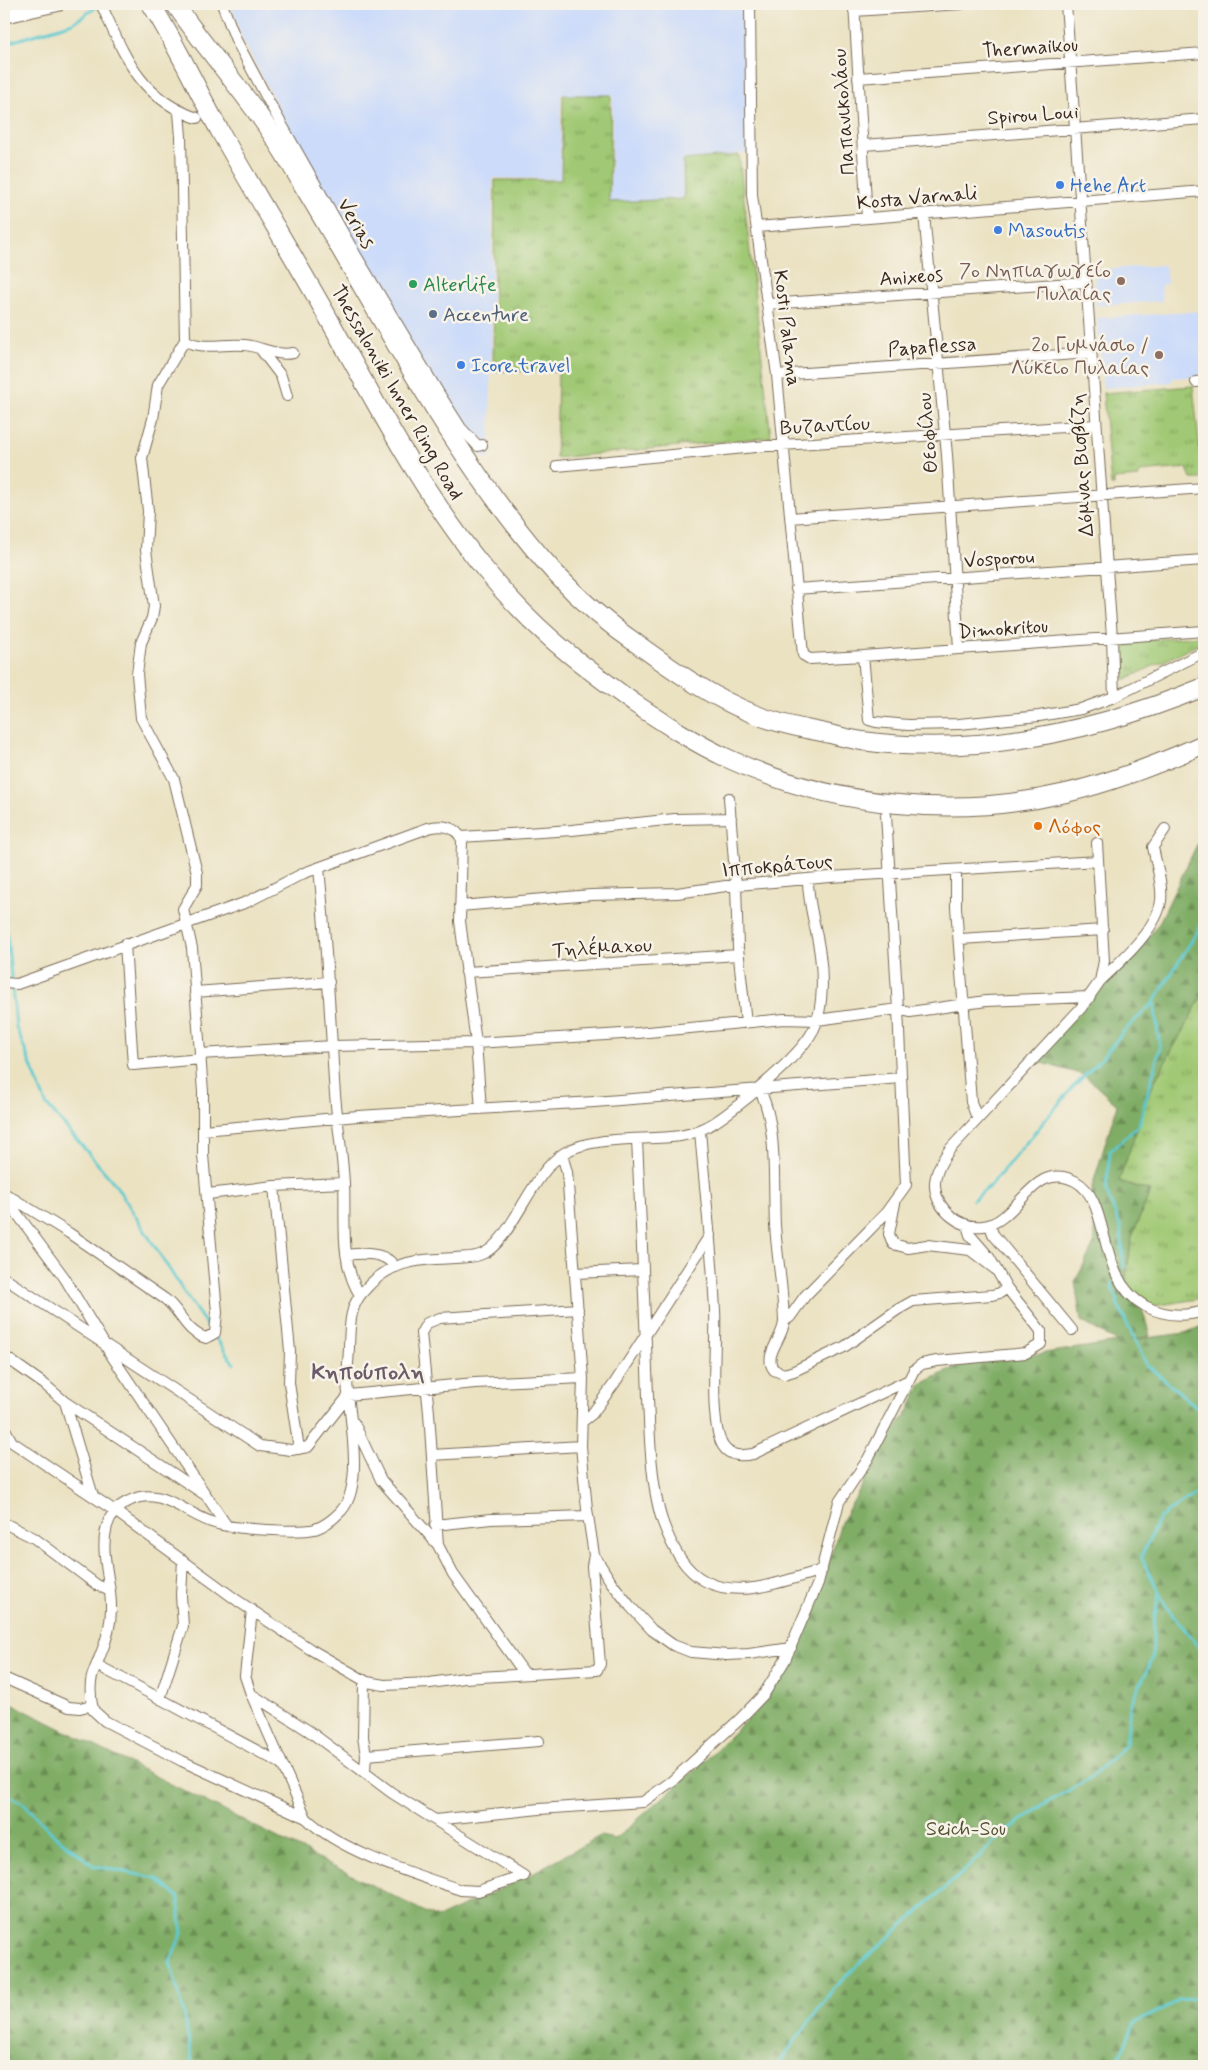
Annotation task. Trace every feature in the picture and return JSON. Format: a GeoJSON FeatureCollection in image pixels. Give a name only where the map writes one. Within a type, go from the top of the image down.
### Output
{"type":"FeatureCollection","features":[{"type":"Feature","properties":{"kind":"highway","name":"Thessaloniki Inner Ring Road"},"geometry":{"type":"LineString","coordinates":[[151,4],[222,134],[284,238],[393,434],[424,484],[460,536],[505,593],[556,646],[585,669],[652,715],[730,760],[804,786],[886,803],[932,806],[995,804],[1039,799],[1114,780],[1204,744]]}},
{"type":"Feature","properties":{"kind":"highway","name":"Thessaloniki Inner Ring Road"},"geometry":{"type":"LineString","coordinates":[[175,4],[257,112],[454,438],[492,493],[562,580],[598,615],[660,662],[720,698],[769,720],[844,738],[903,745],[980,743],[1053,734],[1103,722],[1204,687]]}},
{"type":"Feature","properties":{"kind":"street"},"geometry":{"type":"LineString","coordinates":[[7,16],[58,4]]}},
{"type":"Feature","properties":{"kind":"street"},"geometry":{"type":"LineString","coordinates":[[101,4],[139,80],[157,98],[179,112],[197,118]]}},
{"type":"Feature","properties":{"kind":"street","name":"Verias"},"geometry":{"type":"LineString","coordinates":[[222,4],[236,40],[269,102],[387,309],[461,428],[478,446],[482,445]]}},
{"type":"Feature","properties":{"kind":"street","name":"Kosti Palama"},"geometry":{"type":"LineString","coordinates":[[750,4],[751,178],[777,375],[796,589],[804,656]]}},
{"type":"Feature","properties":{"kind":"street"},"geometry":{"type":"LineString","coordinates":[[854,8],[962,4]]}},
{"type":"Feature","properties":{"kind":"street","name":"Δόμνας Βισβίζη"},"geometry":{"type":"LineString","coordinates":[[1066,4],[1095,425],[1112,637],[1114,697]]}},
{"type":"Feature","properties":{"kind":"street","name":"Παπανικολάου"},"geometry":{"type":"LineString","coordinates":[[854,8],[864,145],[867,218]]}},
{"type":"Feature","properties":{"kind":"street","name":"Thermaikou"},"geometry":{"type":"LineString","coordinates":[[858,78],[1070,61],[1204,53]]}},
{"type":"Feature","properties":{"kind":"street"},"geometry":{"type":"LineString","coordinates":[[4,1195],[69,1233],[166,1298],[178,1311],[188,1327],[206,1338],[214,1335],[217,1327],[203,1130],[203,1092],[192,948],[183,909],[197,885],[197,872],[174,779],[142,718],[137,674],[141,643],[152,618],[154,606],[146,550],[148,511],[142,458],[153,419],[158,385],[185,340],[179,112]]}},
{"type":"Feature","properties":{"kind":"street","name":"Spirou Loui"},"geometry":{"type":"LineString","coordinates":[[864,145],[1204,119]]}},
{"type":"Feature","properties":{"kind":"street","name":"Kosta Varnali"},"geometry":{"type":"LineString","coordinates":[[757,227],[1204,191]]}},
{"type":"Feature","properties":{"kind":"street","name":"Θεοφίλου"},"geometry":{"type":"LineString","coordinates":[[924,214],[950,505],[959,649]]}},
{"type":"Feature","properties":{"kind":"street","name":"Anixeos"},"geometry":{"type":"LineString","coordinates":[[768,304],[1086,282]]}},
{"type":"Feature","properties":{"kind":"street"},"geometry":{"type":"LineString","coordinates":[[185,340],[200,345],[240,345],[281,354],[293,353]]}},
{"type":"Feature","properties":{"kind":"street"},"geometry":{"type":"LineString","coordinates":[[261,350],[268,356],[281,376],[287,396]]}},
{"type":"Feature","properties":{"kind":"street","name":"Papaflessa"},"geometry":{"type":"LineString","coordinates":[[777,375],[1090,353]]}},
{"type":"Feature","properties":{"kind":"street","name":"Βυζαντίου"},"geometry":{"type":"LineString","coordinates":[[556,466],[783,445],[1095,425]]}},
{"type":"Feature","properties":{"kind":"street"},"geometry":{"type":"LineString","coordinates":[[790,518],[1204,488]]}},
{"type":"Feature","properties":{"kind":"street","name":"Vosporou"},"geometry":{"type":"LineString","coordinates":[[796,589],[1204,560]]}},
{"type":"Feature","properties":{"kind":"street","name":"Dimokritou"},"geometry":{"type":"LineString","coordinates":[[804,656],[814,658],[863,656],[1204,631]]}},
{"type":"Feature","properties":{"kind":"street"},"geometry":{"type":"LineString","coordinates":[[863,656],[867,716],[875,722],[930,725],[1015,719],[1081,709],[1114,697],[1204,652]]}},
{"type":"Feature","properties":{"kind":"street"},"geometry":{"type":"LineString","coordinates":[[729,798],[739,955],[746,1022]]}},
{"type":"Feature","properties":{"kind":"street"},"geometry":{"type":"LineString","coordinates":[[784,1321],[790,1317],[805,1296],[855,1247],[896,1200],[906,1185],[898,1009],[886,815]]}},
{"type":"Feature","properties":{"kind":"street"},"geometry":{"type":"LineString","coordinates":[[4,983],[18,984],[185,922],[247,902],[319,868],[435,826],[447,827],[461,837],[572,830],[675,819],[731,818]]}},
{"type":"Feature","properties":{"kind":"street"},"geometry":{"type":"LineString","coordinates":[[1165,829],[1153,847],[1160,880],[1161,901],[1144,936],[1100,981],[1090,997],[977,1118],[944,1157],[936,1177],[935,1187],[942,1207],[957,1221],[967,1225],[990,1225],[1005,1217],[1037,1183],[1055,1177],[1074,1181],[1090,1196],[1111,1265],[1127,1291],[1139,1303],[1162,1313],[1180,1315],[1204,1311]]}},
{"type":"Feature","properties":{"kind":"street"},"geometry":{"type":"LineString","coordinates":[[461,837],[460,906],[466,972],[476,1043],[481,1109]]}},
{"type":"Feature","properties":{"kind":"street"},"geometry":{"type":"LineString","coordinates":[[1097,843],[1104,961],[1100,981]]}},
{"type":"Feature","properties":{"kind":"street","name":"Ιπποκράτους"},"geometry":{"type":"LineString","coordinates":[[460,906],[592,895],[677,893],[808,880],[1098,861]]}},
{"type":"Feature","properties":{"kind":"street"},"geometry":{"type":"LineString","coordinates":[[319,868],[344,1184],[344,1234],[350,1275],[360,1295]]}},
{"type":"Feature","properties":{"kind":"street"},"geometry":{"type":"LineString","coordinates":[[956,870],[956,902],[971,1102],[977,1118]]}},
{"type":"Feature","properties":{"kind":"street"},"geometry":{"type":"LineString","coordinates":[[251,1694],[365,1772],[392,1793],[524,1876],[478,1891],[461,1890],[347,1846],[306,1818],[224,1782],[143,1741],[95,1713],[92,1705],[91,1680],[110,1623],[110,1591],[105,1536],[108,1523],[115,1511],[132,1499],[151,1495],[173,1503],[208,1521],[228,1526],[306,1530],[319,1527],[339,1514],[347,1504],[351,1494],[353,1463],[347,1375],[351,1318],[360,1295],[380,1275],[394,1266],[413,1260],[477,1256],[491,1250],[540,1176],[562,1154],[582,1146],[700,1132],[759,1089],[787,1062],[813,1030],[817,1020],[821,965],[811,911],[808,880]]}},
{"type":"Feature","properties":{"kind":"street"},"geometry":{"type":"LineString","coordinates":[[960,939],[1102,930]]}},
{"type":"Feature","properties":{"kind":"street"},"geometry":{"type":"LineString","coordinates":[[125,944],[133,1065],[200,1057],[333,1046],[476,1043],[664,1031],[784,1019],[817,1020],[898,1009],[910,1012],[986,1001],[1090,997]]}},
{"type":"Feature","properties":{"kind":"street","name":"Τηλέμαχου"},"geometry":{"type":"LineString","coordinates":[[466,972],[739,955]]}},
{"type":"Feature","properties":{"kind":"street"},"geometry":{"type":"LineString","coordinates":[[195,992],[329,982]]}},
{"type":"Feature","properties":{"kind":"street"},"geometry":{"type":"LineString","coordinates":[[203,1130],[338,1118],[901,1078]]}},
{"type":"Feature","properties":{"kind":"street"},"geometry":{"type":"LineString","coordinates":[[759,1089],[766,1108],[772,1145],[779,1278],[784,1321],[781,1336],[770,1360],[774,1370],[784,1374],[794,1372],[850,1343],[897,1310],[913,1302],[992,1295],[1000,1293],[1007,1288]]}},
{"type":"Feature","properties":{"kind":"street"},"geometry":{"type":"LineString","coordinates":[[700,1132],[715,1312],[715,1417],[722,1443],[729,1452],[744,1456],[754,1454],[909,1380]]}},
{"type":"Feature","properties":{"kind":"street"},"geometry":{"type":"LineString","coordinates":[[637,1140],[652,1450],[659,1508],[668,1536],[682,1560],[702,1580],[736,1589],[764,1586],[822,1570]]}},
{"type":"Feature","properties":{"kind":"street"},"geometry":{"type":"LineString","coordinates":[[4,1427],[12,1442],[115,1511],[252,1610],[310,1649],[364,1681],[384,1685],[430,1684],[464,1678],[594,1670],[600,1667],[592,1566],[594,1555],[581,1446],[583,1421],[582,1378],[576,1273],[567,1172],[562,1154]]}},
{"type":"Feature","properties":{"kind":"street"},"geometry":{"type":"LineString","coordinates":[[208,1194],[274,1186],[344,1184]]}},
{"type":"Feature","properties":{"kind":"street"},"geometry":{"type":"LineString","coordinates":[[274,1186],[290,1351],[288,1383],[299,1449]]}},
{"type":"Feature","properties":{"kind":"street"},"geometry":{"type":"LineString","coordinates":[[4,1195],[64,1277],[102,1341],[228,1526]]}},
{"type":"Feature","properties":{"kind":"street"},"geometry":{"type":"LineString","coordinates":[[896,1200],[889,1234],[893,1244],[908,1248],[927,1245],[970,1250],[998,1271]]}},
{"type":"Feature","properties":{"kind":"street"},"geometry":{"type":"LineString","coordinates":[[435,1820],[539,1809],[643,1802],[672,1781],[755,1704],[770,1686],[791,1648],[822,1570],[839,1502],[868,1459],[916,1368],[927,1362],[1019,1355],[1038,1348],[1042,1342],[1041,1331],[1007,1288],[998,1271],[970,1235],[967,1225]]}},
{"type":"Feature","properties":{"kind":"street"},"geometry":{"type":"LineString","coordinates":[[990,1225],[993,1234],[1072,1330]]}},
{"type":"Feature","properties":{"kind":"street"},"geometry":{"type":"LineString","coordinates":[[583,1421],[601,1403],[710,1235]]}},
{"type":"Feature","properties":{"kind":"street"},"geometry":{"type":"LineString","coordinates":[[347,1255],[358,1253],[386,1258],[394,1266]]}},
{"type":"Feature","properties":{"kind":"street"},"geometry":{"type":"LineString","coordinates":[[576,1273],[642,1270]]}},
{"type":"Feature","properties":{"kind":"street"},"geometry":{"type":"LineString","coordinates":[[4,1278],[260,1446],[291,1450],[308,1447],[349,1394],[427,1387],[582,1378]]}},
{"type":"Feature","properties":{"kind":"street"},"geometry":{"type":"LineString","coordinates":[[438,1545],[422,1329],[432,1320],[578,1309]]}},
{"type":"Feature","properties":{"kind":"street"},"geometry":{"type":"LineString","coordinates":[[4,1356],[44,1384],[65,1402],[208,1497]]}},
{"type":"Feature","properties":{"kind":"street"},"geometry":{"type":"LineString","coordinates":[[65,1402],[93,1496]]}},
{"type":"Feature","properties":{"kind":"street"},"geometry":{"type":"LineString","coordinates":[[351,1416],[381,1480],[438,1545],[452,1574],[525,1674]]}},
{"type":"Feature","properties":{"kind":"street"},"geometry":{"type":"LineString","coordinates":[[432,1455],[581,1446]]}},
{"type":"Feature","properties":{"kind":"street"},"geometry":{"type":"LineString","coordinates":[[436,1525],[499,1519],[588,1516]]}},
{"type":"Feature","properties":{"kind":"street"},"geometry":{"type":"LineString","coordinates":[[4,1523],[34,1538],[97,1585],[110,1591]]}},
{"type":"Feature","properties":{"kind":"street"},"geometry":{"type":"LineString","coordinates":[[594,1555],[611,1582],[630,1606],[652,1630],[673,1645],[691,1652],[727,1654],[749,1654],[791,1648]]}},
{"type":"Feature","properties":{"kind":"street"},"geometry":{"type":"LineString","coordinates":[[160,1699],[183,1626],[181,1595],[183,1560]]}},
{"type":"Feature","properties":{"kind":"street"},"geometry":{"type":"LineString","coordinates":[[252,1610],[245,1667],[246,1682],[306,1818]]}},
{"type":"Feature","properties":{"kind":"street"},"geometry":{"type":"LineString","coordinates":[[96,1665],[282,1764]]}},
{"type":"Feature","properties":{"kind":"street"},"geometry":{"type":"LineString","coordinates":[[4,1678],[69,1707],[80,1708],[92,1705]]}},
{"type":"Feature","properties":{"kind":"street"},"geometry":{"type":"LineString","coordinates":[[364,1681],[363,1738],[366,1755],[365,1772]]}},
{"type":"Feature","properties":{"kind":"street"},"geometry":{"type":"LineString","coordinates":[[366,1755],[539,1741]]}},
{"type":"Feature","properties":{"kind":"shaded area"},"geometry":{"type":"Polygon","coordinates":[[[231,4],[744,4],[747,153],[682,160],[683,198],[610,202],[613,95],[561,94],[560,179],[493,178],[490,457],[484,459],[379,294],[304,159],[241,36],[231,4]]]}},
{"type":"Feature","properties":{"kind":"shaded area"},"geometry":{"type":"Polygon","coordinates":[[[1165,265],[1167,284],[1161,284],[1162,301],[1096,306],[1094,270],[1165,265]]]}},
{"type":"Feature","properties":{"kind":"shaded area"},"geometry":{"type":"Polygon","coordinates":[[[1204,311],[1204,376],[1172,378],[1172,382],[1103,388],[1097,318],[1204,311]]]}},
{"type":"Feature","properties":{"kind":"green space"},"geometry":{"type":"Polygon","coordinates":[[[563,95],[611,95],[609,202],[684,199],[683,160],[739,155],[771,437],[556,458],[558,372],[493,371],[495,180],[561,180],[563,95]]]}},
{"type":"Feature","properties":{"kind":"green space"},"geometry":{"type":"Polygon","coordinates":[[[1193,386],[1203,479],[1191,479],[1187,468],[1139,472],[1139,477],[1114,479],[1114,486],[1111,486],[1103,393],[1193,386]]]}},
{"type":"Feature","properties":{"kind":"green space"},"geometry":{"type":"Polygon","coordinates":[[[1204,636],[1204,642],[1126,679],[1122,678],[1120,647],[1123,642],[1204,636]]]}},
{"type":"Feature","properties":{"kind":"green space","name":"Seich-Sou"},"geometry":{"type":"Polygon","coordinates":[[[1204,830],[1204,992],[1151,1088],[1119,1181],[1150,1191],[1132,1237],[1124,1289],[1143,1312],[1150,1336],[1131,1340],[1185,1333],[1204,1325],[1204,2066],[4,2066],[4,1700],[437,1918],[514,1883],[600,1836],[615,1839],[695,1770],[764,1703],[798,1645],[824,1579],[841,1522],[861,1488],[878,1451],[908,1412],[921,1384],[958,1366],[1118,1342],[1081,1321],[1075,1282],[1095,1242],[1092,1187],[1117,1105],[1084,1075],[1035,1061],[1159,923],[1204,830]]]}},
{"type":"Feature","properties":{"kind":"green space"},"geometry":{"type":"Polygon","coordinates":[[[1204,992],[1204,1298],[1147,1307],[1124,1289],[1132,1237],[1150,1191],[1119,1181],[1151,1088],[1204,992]]]}},
{"type":"Feature","properties":{"kind":"waterway"},"geometry":{"type":"LineString","coordinates":[[4,44],[73,23],[98,6]]}},
{"type":"Feature","properties":{"kind":"waterway"},"geometry":{"type":"LineString","coordinates":[[4,905],[16,1027],[46,1104],[115,1184],[187,1297],[234,1364]]}},
{"type":"Feature","properties":{"kind":"waterway"},"geometry":{"type":"LineString","coordinates":[[1124,1268],[1121,1228],[1106,1191],[1110,1151],[1139,1125],[1160,1048],[1154,1002],[1204,921]]}},
{"type":"Feature","properties":{"kind":"waterway"},"geometry":{"type":"LineString","coordinates":[[973,1200],[991,1185],[1072,1088],[1102,1058],[1123,1032],[1154,1002]]}},
{"type":"Feature","properties":{"kind":"waterway"},"geometry":{"type":"LineString","coordinates":[[1113,1283],[1112,1289],[1118,1299],[1117,1303],[1147,1365],[1198,1408],[1199,1441],[1204,1467]]}},
{"type":"Feature","properties":{"kind":"waterway"},"geometry":{"type":"LineString","coordinates":[[1204,1488],[1159,1518],[1141,1557],[1167,1608],[1196,1643],[1204,1660]]}},
{"type":"Feature","properties":{"kind":"waterway"},"geometry":{"type":"LineString","coordinates":[[777,2066],[833,1989],[861,1962],[961,1874],[1004,1833],[1045,1804],[1090,1778],[1126,1745],[1130,1706],[1152,1660],[1154,1622],[1159,1593]]}},
{"type":"Feature","properties":{"kind":"waterway"},"geometry":{"type":"LineString","coordinates":[[4,1794],[23,1803],[53,1834],[94,1866],[156,1878],[178,1897],[182,1933],[170,1962],[184,2013],[193,2066]]}},
{"type":"Feature","properties":{"kind":"waterway"},"geometry":{"type":"LineString","coordinates":[[1115,2066],[1135,2023],[1178,2001],[1204,1997]]}},
{"type":"Feature","properties":{"kind":"place","name":"Hehe Art"},"geometry":{"type":"Point","coordinates":[1060,185]}},
{"type":"Feature","properties":{"kind":"place","name":"Masoutis"},"geometry":{"type":"Point","coordinates":[998,230]}},
{"type":"Feature","properties":{"kind":"place","name":"7ο Νηπιαγωγείο Πυλαίας"},"geometry":{"type":"Point","coordinates":[1121,281]}},
{"type":"Feature","properties":{"kind":"place","name":"Alterlife"},"geometry":{"type":"Point","coordinates":[413,284]}},
{"type":"Feature","properties":{"kind":"place","name":"Accenture"},"geometry":{"type":"Point","coordinates":[433,314]}},
{"type":"Feature","properties":{"kind":"place","name":"2o Γυμνάσιο / Λύκειο Πυλαίας"},"geometry":{"type":"Point","coordinates":[1159,355]}},
{"type":"Feature","properties":{"kind":"place","name":"Icore.travel"},"geometry":{"type":"Point","coordinates":[461,365]}},
{"type":"Feature","properties":{"kind":"place","name":"Λόφος"},"geometry":{"type":"Point","coordinates":[1038,826]}},
{"type":"Feature","properties":{"kind":"district","name":"Κηπούπολη"},"geometry":{"type":"Point","coordinates":[368,1371]}}]}
